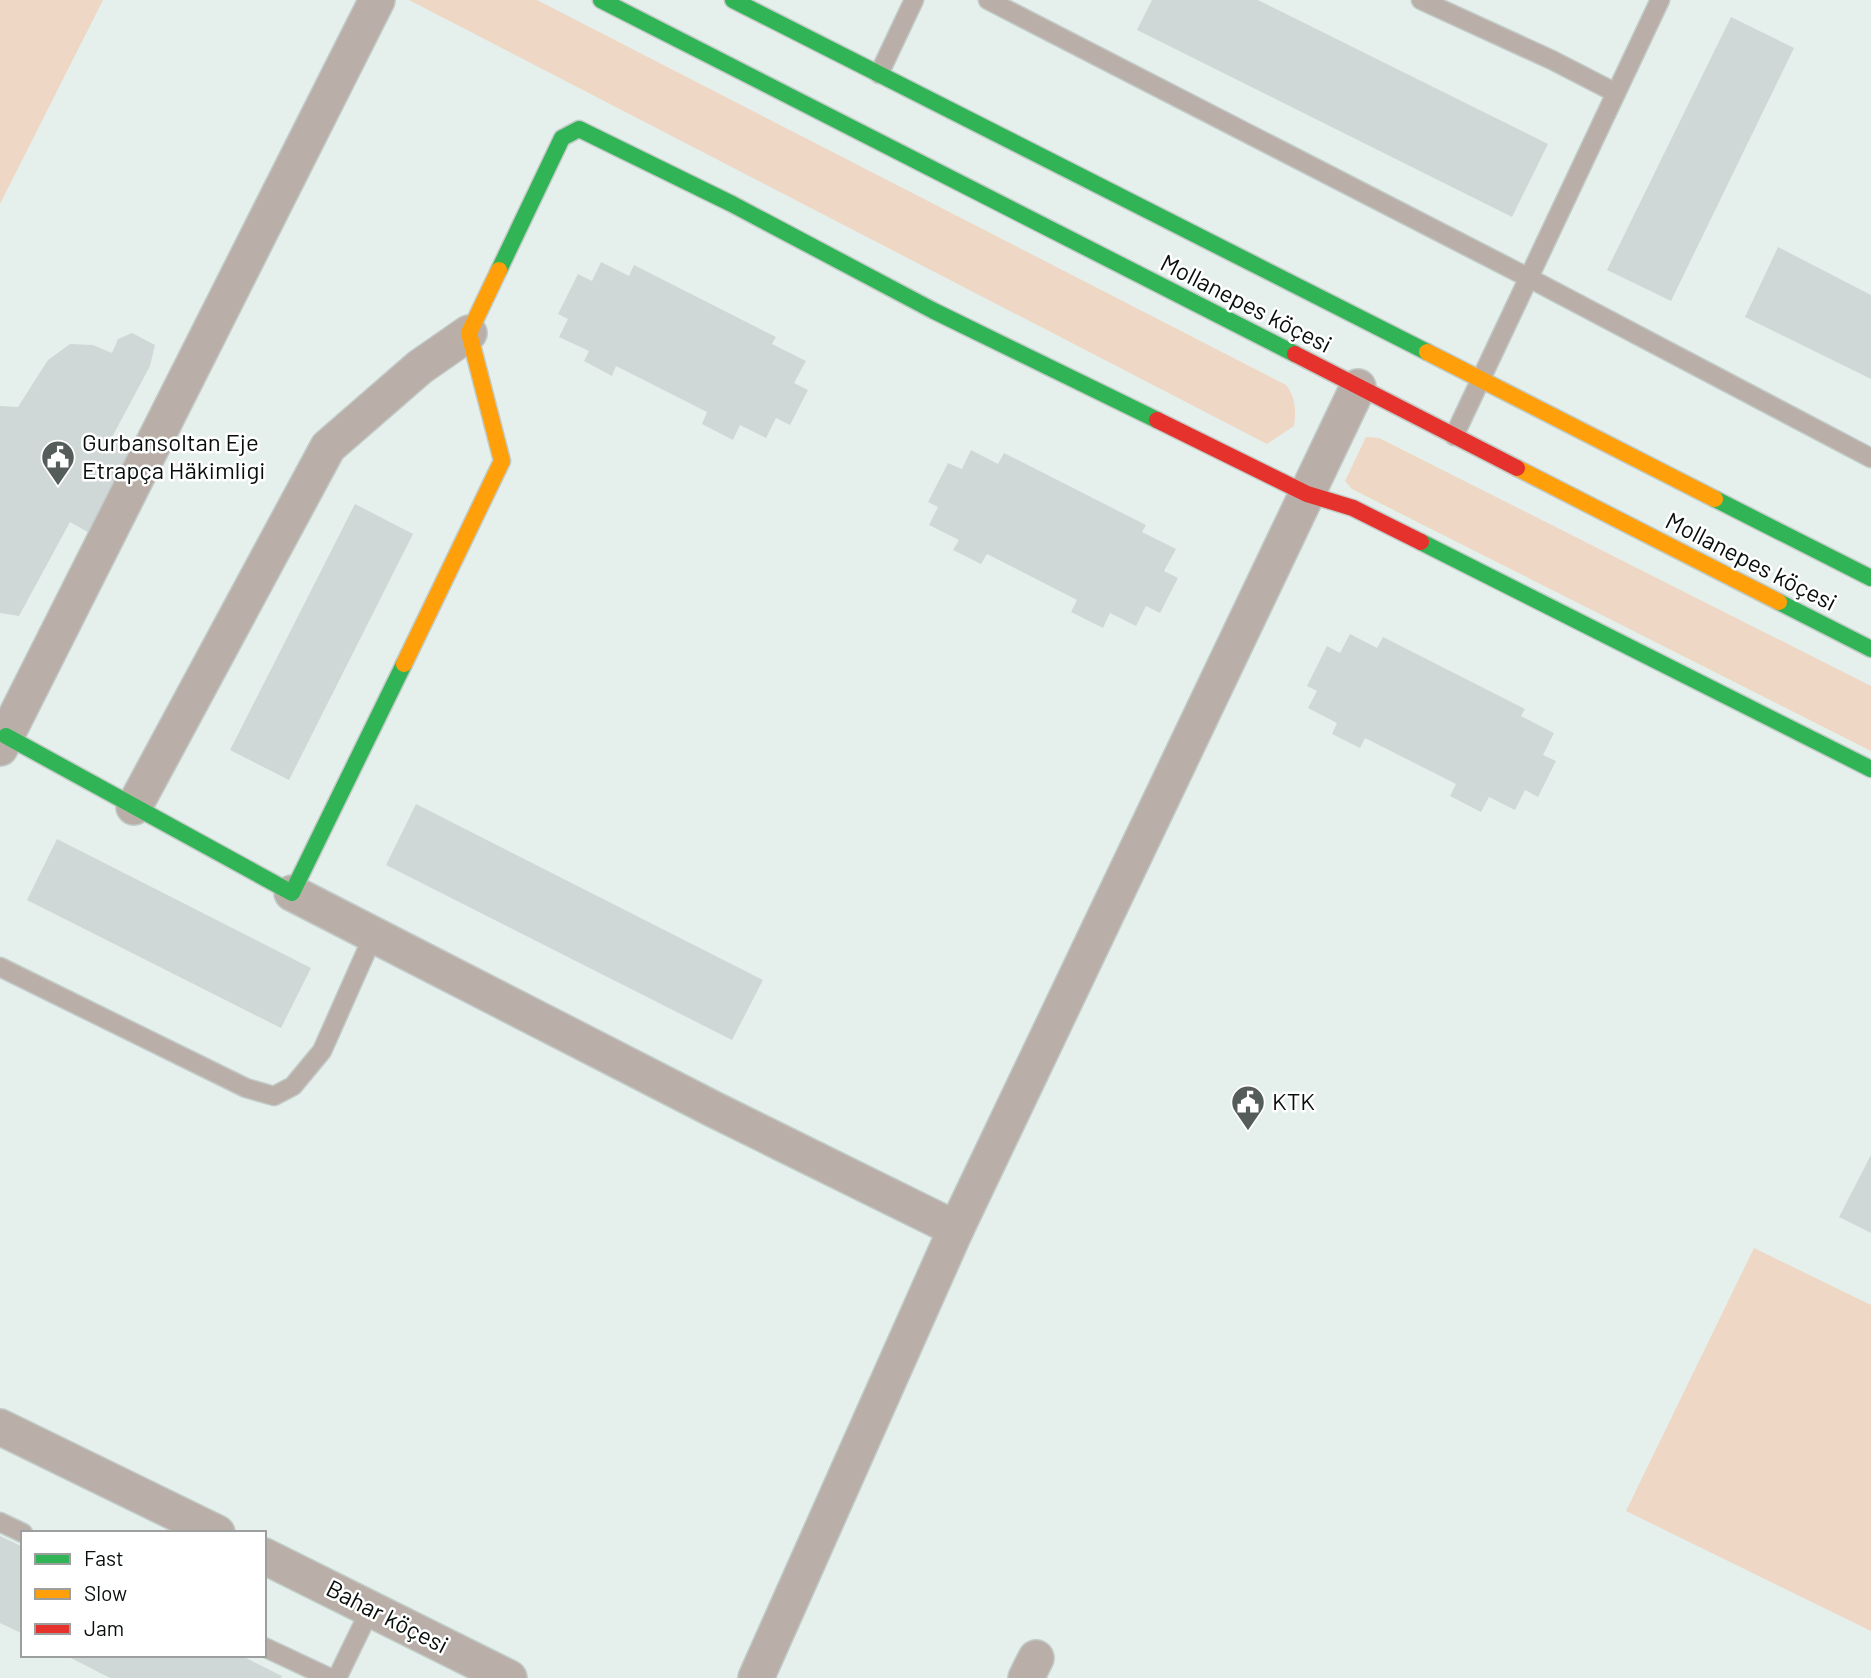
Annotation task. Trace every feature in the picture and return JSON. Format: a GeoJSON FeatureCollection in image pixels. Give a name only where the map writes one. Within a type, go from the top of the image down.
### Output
{"type":"FeatureCollection","features":[{"type":"Feature","properties":{"kind":"street"},"geometry":{"type":"LineString","coordinates":[[377,0],[3,742],[134,807],[292,893],[701,1103],[956,1229]]}},
{"type":"Feature","properties":{"kind":"street","name":"Mollanepes köçesi"},"geometry":{"type":"LineString","coordinates":[[601,0],[1871,649]]}},
{"type":"Feature","properties":{"kind":"street","name":"Mollanepes köçesi"},"geometry":{"type":"LineString","coordinates":[[733,0],[1871,578]]}},
{"type":"Feature","properties":{"kind":"street"},"geometry":{"type":"LineString","coordinates":[[134,807],[328,447],[420,367],[469,333],[562,138],[579,128],[732,204],[934,311],[1307,494],[1353,508],[1871,769]]}},
{"type":"Feature","properties":{"kind":"street"},"geometry":{"type":"LineString","coordinates":[[292,893],[502,461],[469,333]]}},
{"type":"Feature","properties":{"kind":"street"},"geometry":{"type":"LineString","coordinates":[[756,1678],[956,1229],[1358,387]]}},
{"type":"Feature","properties":{"kind":"street"},"geometry":{"type":"LineString","coordinates":[[0,1427],[213,1531]]}},
{"type":"Feature","properties":{"kind":"street","name":"Bahar köçesi"},"geometry":{"type":"LineString","coordinates":[[266,1557],[509,1678]]}},
{"type":"Feature","properties":{"kind":"lane"},"geometry":{"type":"LineString","coordinates":[[879,74],[914,0]]}},
{"type":"Feature","properties":{"kind":"lane"},"geometry":{"type":"LineString","coordinates":[[988,0],[1529,278],[1871,458]]}},
{"type":"Feature","properties":{"kind":"lane"},"geometry":{"type":"LineString","coordinates":[[1421,0],[1616,93]]}},
{"type":"Feature","properties":{"kind":"lane"},"geometry":{"type":"LineString","coordinates":[[1454,436],[1660,0]]}},
{"type":"Feature","properties":{"kind":"lane"},"geometry":{"type":"LineString","coordinates":[[0,967],[246,1088],[274,1096],[293,1086],[322,1051],[374,934]]}},
{"type":"Feature","properties":{"kind":"lane"},"geometry":{"type":"LineString","coordinates":[[0,1522],[21,1532]]}},
{"type":"Feature","properties":{"kind":"lane"},"geometry":{"type":"LineString","coordinates":[[337,1678],[371,1608]]}},
{"type":"Feature","properties":{"kind":"lane"},"geometry":{"type":"LineString","coordinates":[[266,1648],[330,1678]]}},
{"type":"Feature","properties":{"kind":"shaded area"},"geometry":{"type":"Polygon","coordinates":[[[0,0],[103,0],[0,204],[0,0]]]}},
{"type":"Feature","properties":{"kind":"shaded area"},"geometry":{"type":"Polygon","coordinates":[[[409,0],[537,0],[1286,385],[1294,405],[1294,426],[1267,444],[409,0]]]}},
{"type":"Feature","properties":{"kind":"shaded area"},"geometry":{"type":"Polygon","coordinates":[[[1366,437],[1379,438],[1871,686],[1871,751],[1352,489],[1345,481],[1366,437]]]}},
{"type":"Feature","properties":{"kind":"shaded area"},"geometry":{"type":"Polygon","coordinates":[[[1754,1248],[1871,1305],[1871,1631],[1626,1511],[1754,1248]]]}},
{"type":"Feature","properties":{"kind":"building"},"geometry":{"type":"Polygon","coordinates":[[[1152,0],[1258,0],[1548,144],[1512,217],[1137,30],[1152,0]]]}},
{"type":"Feature","properties":{"kind":"building"},"geometry":{"type":"Polygon","coordinates":[[[1731,17],[1794,48],[1671,301],[1607,270],[1731,17]]]}},
{"type":"Feature","properties":{"kind":"building"},"geometry":{"type":"Polygon","coordinates":[[[1778,247],[1871,295],[1871,379],[1745,317],[1778,247]]]}},
{"type":"Feature","properties":{"kind":"building"},"geometry":{"type":"Polygon","coordinates":[[[601,262],[629,276],[634,265],[776,337],[772,344],[806,361],[794,383],[808,390],[790,425],[776,418],[766,438],[740,425],[733,440],[702,424],[707,412],[616,366],[612,376],[584,361],[589,351],[559,337],[568,319],[558,314],[578,274],[592,281],[601,262]]]}},
{"type":"Feature","properties":{"kind":"building","name":"Gurbansoltan Eje Etrapça Häkimligi"},"geometry":{"type":"Polygon","coordinates":[[[132,333],[155,345],[150,366],[111,439],[136,452],[91,534],[70,522],[19,616],[0,613],[0,406],[18,407],[48,360],[70,344],[93,345],[112,353],[118,339],[132,333]]]}},
{"type":"Feature","properties":{"kind":"building"},"geometry":{"type":"Polygon","coordinates":[[[971,450],[998,464],[1004,453],[1146,525],[1142,532],[1176,549],[1164,571],[1178,578],[1160,613],[1146,606],[1136,626],[1110,613],[1103,628],[1071,612],[1077,600],[987,554],[981,564],[953,550],[959,540],[929,525],[938,507],[928,502],[948,463],[962,469],[971,450]]]}},
{"type":"Feature","properties":{"kind":"building"},"geometry":{"type":"Polygon","coordinates":[[[355,504],[413,534],[289,780],[230,750],[355,504]]]}},
{"type":"Feature","properties":{"kind":"building"},"geometry":{"type":"Polygon","coordinates":[[[1350,634],[1377,648],[1383,637],[1525,709],[1521,716],[1554,733],[1543,755],[1556,761],[1538,797],[1525,790],[1515,810],[1489,797],[1481,812],[1450,796],[1456,784],[1365,738],[1360,748],[1332,734],[1337,723],[1308,708],[1317,691],[1307,686],[1327,646],[1340,653],[1350,634]]]}},
{"type":"Feature","properties":{"kind":"building"},"geometry":{"type":"Polygon","coordinates":[[[416,804],[763,980],[732,1040],[386,865],[416,804]]]}},
{"type":"Feature","properties":{"kind":"building"},"geometry":{"type":"Polygon","coordinates":[[[57,839],[311,968],[281,1028],[27,900],[57,839]]]}},
{"type":"Feature","properties":{"kind":"building"},"geometry":{"type":"Polygon","coordinates":[[[1871,1155],[1871,1233],[1839,1217],[1871,1155]]]}},
{"type":"Feature","properties":{"kind":"building"},"geometry":{"type":"Polygon","coordinates":[[[0,1536],[21,1546],[21,1633],[0,1623],[0,1536]]]}},
{"type":"Feature","properties":{"kind":"building"},"geometry":{"type":"Polygon","coordinates":[[[69,1657],[244,1657],[282,1676],[281,1678],[110,1678],[69,1657]]]}},
{"type":"Feature","properties":{"kind":"traffic: fast"},"geometry":{"type":"LineString","coordinates":[[601,0],[1295,354]]}},
{"type":"Feature","properties":{"kind":"traffic: fast"},"geometry":{"type":"LineString","coordinates":[[733,0],[1427,352]]}},
{"type":"Feature","properties":{"kind":"traffic: fast"},"geometry":{"type":"LineString","coordinates":[[499,270],[562,138],[579,129],[732,204],[934,311],[1157,420]]}},
{"type":"Feature","properties":{"kind":"traffic: fast"},"geometry":{"type":"LineString","coordinates":[[1715,499],[1871,578]]}},
{"type":"Feature","properties":{"kind":"traffic: fast"},"geometry":{"type":"LineString","coordinates":[[1421,542],[1871,769]]}},
{"type":"Feature","properties":{"kind":"traffic: fast"},"geometry":{"type":"LineString","coordinates":[[1779,602],[1871,649]]}},
{"type":"Feature","properties":{"kind":"traffic: fast"},"geometry":{"type":"LineString","coordinates":[[6,736],[292,893],[404,664]]}},
{"type":"Feature","properties":{"kind":"traffic: slow"},"geometry":{"type":"LineString","coordinates":[[404,664],[502,461],[469,333],[499,270]]}},
{"type":"Feature","properties":{"kind":"traffic: slow"},"geometry":{"type":"LineString","coordinates":[[1427,352],[1715,499]]}},
{"type":"Feature","properties":{"kind":"traffic: slow"},"geometry":{"type":"LineString","coordinates":[[1517,468],[1779,602]]}},
{"type":"Feature","properties":{"kind":"traffic: jam"},"geometry":{"type":"LineString","coordinates":[[1295,354],[1517,468]]}},
{"type":"Feature","properties":{"kind":"traffic: jam"},"geometry":{"type":"LineString","coordinates":[[1157,420],[1307,494],[1353,508],[1421,542]]}},
{"type":"Feature","properties":{"kind":"place","name":"Gurbansoltan Eje Etrapça Häkimligi"},"geometry":{"type":"Point","coordinates":[58,487]}},
{"type":"Feature","properties":{"kind":"place","name":"KTK"},"geometry":{"type":"Point","coordinates":[1248,1132]}}]}
